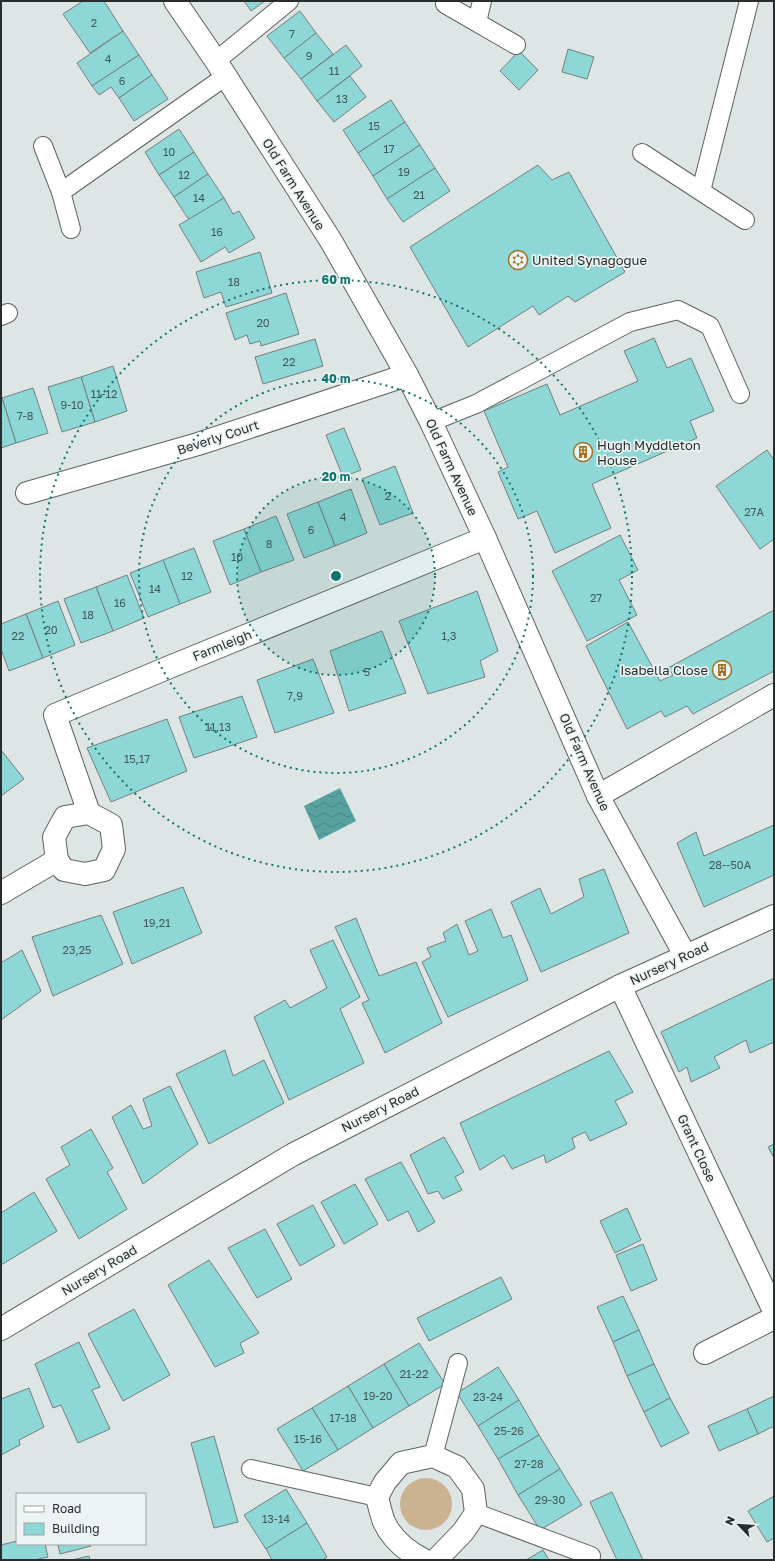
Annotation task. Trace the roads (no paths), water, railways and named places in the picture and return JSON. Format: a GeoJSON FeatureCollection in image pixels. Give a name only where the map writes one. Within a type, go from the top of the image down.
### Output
{"type":"FeatureCollection","features":[{"type":"Feature","properties":{"kind":"street","name":"Old Farm Avenue"},"geometry":{"type":"LineString","coordinates":[[175,1],[221,69],[331,241],[406,375],[431,422],[485,538],[598,796],[685,955]]}},
{"type":"Feature","properties":{"kind":"street","name":"Beverly Court"},"geometry":{"type":"LineString","coordinates":[[27,493],[198,444],[406,375]]}},
{"type":"Feature","properties":{"kind":"street","name":"Farmleigh"},"geometry":{"type":"LineString","coordinates":[[89,813],[55,715],[485,538]]}},
{"type":"Feature","properties":{"kind":"street"},"geometry":{"type":"LineString","coordinates":[[598,796],[774,695]]}},
{"type":"Feature","properties":{"kind":"street"},"geometry":{"type":"LineString","coordinates":[[89,813],[111,825],[114,849],[104,870],[85,874],[64,870],[57,860],[54,837],[65,817],[89,813]]}},
{"type":"Feature","properties":{"kind":"street"},"geometry":{"type":"LineString","coordinates":[[1,893],[57,860]]}},
{"type":"Feature","properties":{"kind":"street","name":"Nursery Road"},"geometry":{"type":"LineString","coordinates":[[1,1329],[292,1155],[620,986],[685,955],[774,916]]}},
{"type":"Feature","properties":{"kind":"street","name":"Grant Close"},"geometry":{"type":"LineString","coordinates":[[620,986],[774,1311]]}},
{"type":"Feature","properties":{"kind":"street"},"geometry":{"type":"LineString","coordinates":[[705,1353],[774,1318]]}},
{"type":"Feature","properties":{"kind":"street"},"geometry":{"type":"LineString","coordinates":[[424,1560],[412,1554],[395,1539],[384,1522],[377,1497],[385,1482],[401,1463],[433,1456],[458,1467],[473,1489],[476,1513],[463,1532],[436,1560]]}},
{"type":"Feature","properties":{"kind":"lane"},"geometry":{"type":"LineString","coordinates":[[61,192],[221,69],[290,1]]}},
{"type":"Feature","properties":{"kind":"lane"},"geometry":{"type":"LineString","coordinates":[[477,22],[482,1]]}},
{"type":"Feature","properties":{"kind":"lane"},"geometry":{"type":"LineString","coordinates":[[701,191],[749,1]]}},
{"type":"Feature","properties":{"kind":"lane"},"geometry":{"type":"LineString","coordinates":[[445,4],[516,45]]}},
{"type":"Feature","properties":{"kind":"lane"},"geometry":{"type":"LineString","coordinates":[[43,146],[61,192],[71,229]]}},
{"type":"Feature","properties":{"kind":"lane"},"geometry":{"type":"LineString","coordinates":[[642,153],[745,220]]}},
{"type":"Feature","properties":{"kind":"lane"},"geometry":{"type":"LineString","coordinates":[[431,422],[476,404],[630,322],[678,310],[710,326],[740,394]]}},
{"type":"Feature","properties":{"kind":"lane"},"geometry":{"type":"LineString","coordinates":[[433,1456],[458,1363]]}},
{"type":"Feature","properties":{"kind":"lane"},"geometry":{"type":"LineString","coordinates":[[251,1468],[377,1497]]}},
{"type":"Feature","properties":{"kind":"lane"},"geometry":{"type":"LineString","coordinates":[[476,1513],[591,1556]]}},
{"type":"Feature","properties":{"kind":"water"},"geometry":{"type":"Polygon","coordinates":[[[340,788],[356,821],[319,840],[304,806],[340,788]]]}},
{"type":"Feature","properties":{"kind":"place","name":"United Synagogue"},"geometry":{"type":"Point","coordinates":[518,260]}},
{"type":"Feature","properties":{"kind":"place","name":"Hugh Myddleton House"},"geometry":{"type":"Point","coordinates":[583,452]}},
{"type":"Feature","properties":{"kind":"place","name":"Isabella Close"},"geometry":{"type":"Point","coordinates":[722,670]}}]}
